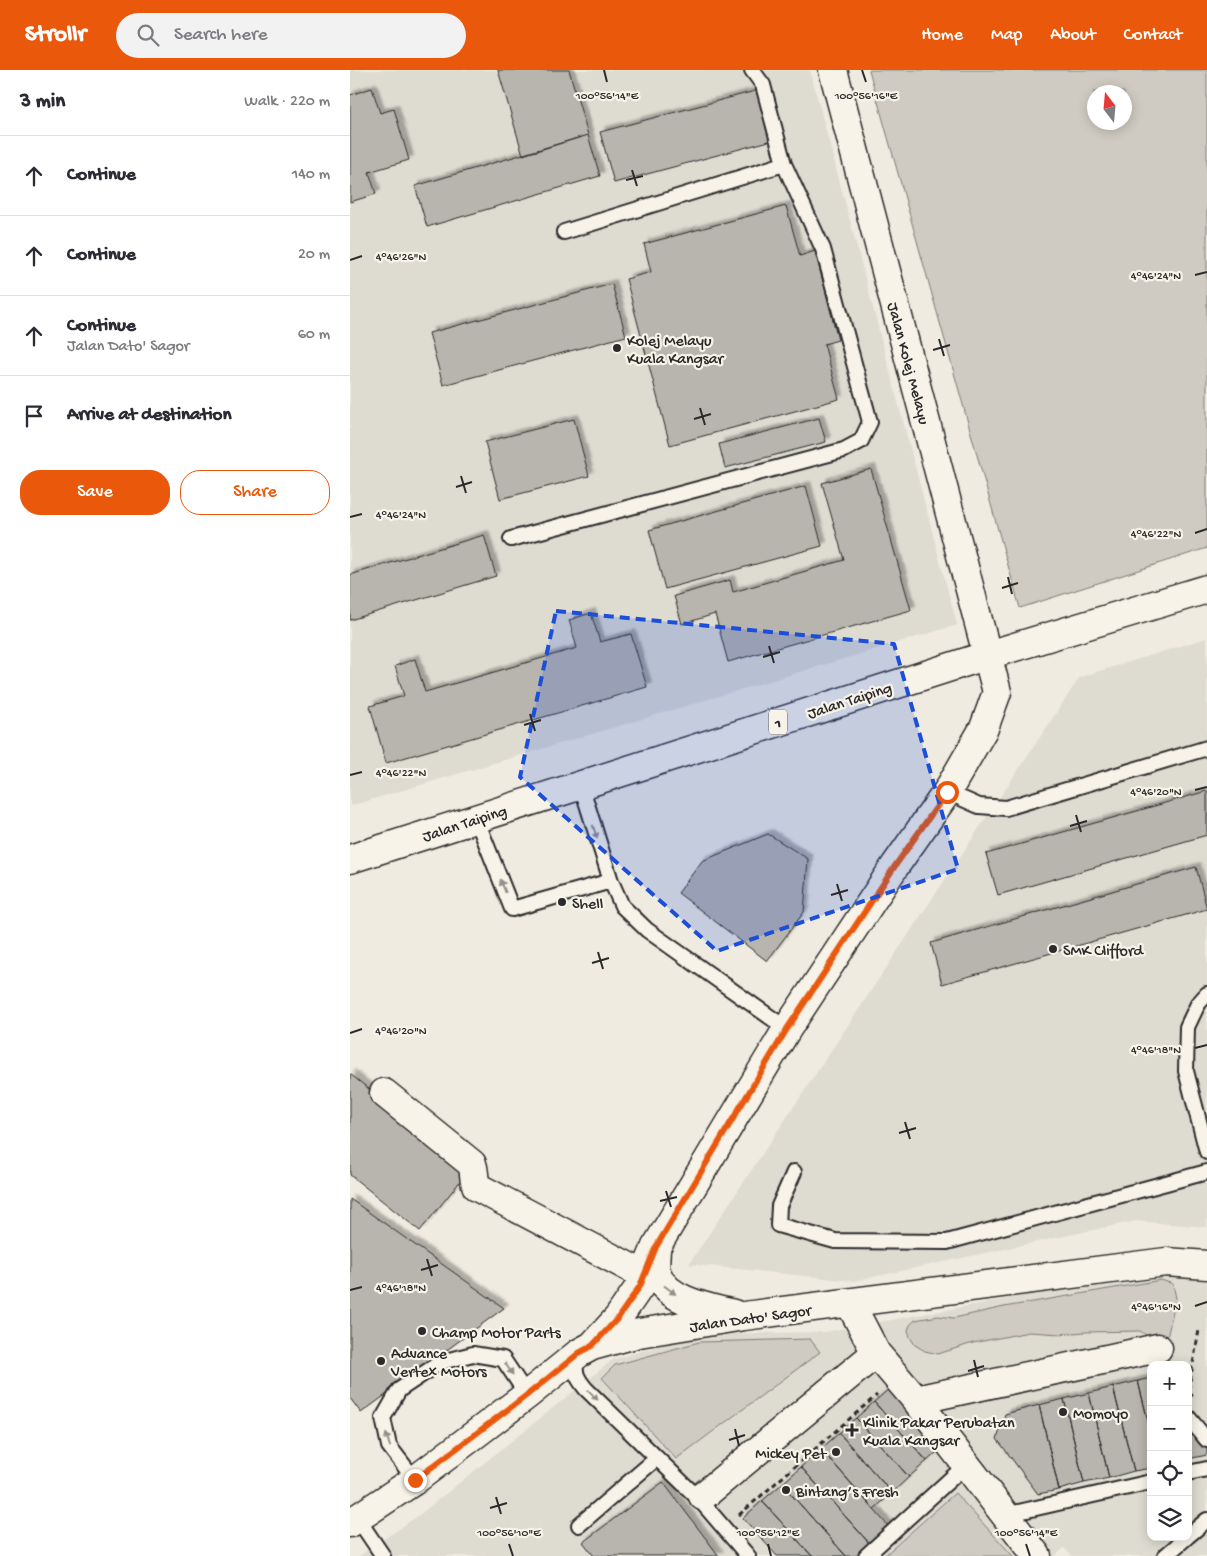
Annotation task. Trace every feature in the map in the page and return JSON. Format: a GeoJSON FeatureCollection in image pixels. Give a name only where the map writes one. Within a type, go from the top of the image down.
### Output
{"type":"FeatureCollection","features":[{"type":"Feature","properties":{"kind":"main road","name":"Jalan Kolej Melayu"},"geometry":{"type":"LineString","coordinates":[[642,1280],[656,1247],[787,1029],[895,866],[947,792],[984,728],[997,692],[832,70]]}},
{"type":"Feature","properties":{"kind":"main road","name":"Jalan Taiping"},"geometry":{"type":"LineString","coordinates":[[350,859],[988,655],[1207,589]]}},
{"type":"Feature","properties":{"kind":"main road"},"geometry":{"type":"LineString","coordinates":[[384,1093],[472,1164],[474,1181],[477,1187],[642,1280]]}},
{"type":"Feature","properties":{"kind":"main road"},"geometry":{"type":"LineString","coordinates":[[656,1247],[656,1274],[666,1290],[692,1303],[744,1316]]}},
{"type":"Feature","properties":{"kind":"main road","name":"Jalan Dato' Sagor"},"geometry":{"type":"LineString","coordinates":[[354,1521],[415,1480],[594,1347],[639,1333],[744,1316],[1166,1262],[1207,1265]]}},
{"type":"Feature","properties":{"kind":"main road"},"geometry":{"type":"LineString","coordinates":[[594,1347],[636,1315],[642,1280]]}},
{"type":"Feature","properties":{"kind":"main road"},"geometry":{"type":"LineString","coordinates":[[594,1347],[618,1318],[642,1280]]}},
{"type":"Feature","properties":{"kind":"main road"},"geometry":{"type":"LineString","coordinates":[[850,1303],[876,1353],[898,1377],[1037,1556]]}},
{"type":"Feature","properties":{"kind":"main road"},"geometry":{"type":"LineString","coordinates":[[636,1315],[645,1322],[667,1328]]}},
{"type":"Feature","properties":{"kind":"main road"},"geometry":{"type":"LineString","coordinates":[[703,1496],[876,1353]]}},
{"type":"Feature","properties":{"kind":"main road"},"geometry":{"type":"LineString","coordinates":[[916,1400],[1160,1356]]}},
{"type":"Feature","properties":{"kind":"lane"},"geometry":{"type":"LineString","coordinates":[[511,539],[844,450],[861,441],[870,422],[823,249],[784,164],[763,85],[752,70]]}},
{"type":"Feature","properties":{"kind":"lane"},"geometry":{"type":"LineString","coordinates":[[564,232],[784,164]]}},
{"type":"Feature","properties":{"kind":"lane"},"geometry":{"type":"LineString","coordinates":[[947,792],[979,806],[1006,808],[1207,748]]}},
{"type":"Feature","properties":{"kind":"lane"},"geometry":{"type":"LineString","coordinates":[[580,785],[611,881],[622,906],[647,930],[787,1029]]}},
{"type":"Feature","properties":{"kind":"lane"},"geometry":{"type":"LineString","coordinates":[[476,818],[512,909],[611,881]]}},
{"type":"Feature","properties":{"kind":"lane"},"geometry":{"type":"LineString","coordinates":[[1207,994],[1198,1004],[1187,1027],[1186,1070],[1207,1152]]}},
{"type":"Feature","properties":{"kind":"lane"},"geometry":{"type":"LineString","coordinates":[[794,1172],[779,1206],[778,1226],[835,1241],[947,1242],[1207,1172]]}},
{"type":"Feature","properties":{"kind":"lane"},"geometry":{"type":"LineString","coordinates":[[594,1347],[575,1367],[578,1379],[603,1406],[699,1499],[748,1556]]}},
{"type":"Feature","properties":{"kind":"lane"},"geometry":{"type":"LineString","coordinates":[[415,1480],[389,1446],[383,1418],[399,1390],[441,1362],[473,1354],[503,1359],[527,1395]]}},
{"type":"Feature","properties":{"kind":"lane"},"geometry":{"type":"LineString","coordinates":[[1192,1422],[1207,1440]]}},
{"type":"Feature","properties":{"kind":"lane"},"geometry":{"type":"LineString","coordinates":[[579,1525],[657,1458]]}},
{"type":"Feature","properties":{"kind":"lane"},"geometry":{"type":"LineString","coordinates":[[866,1556],[967,1464]]}},
{"type":"Feature","properties":{"kind":"lane"},"geometry":{"type":"LineString","coordinates":[[1192,1472],[1207,1469]]}},
{"type":"Feature","properties":{"kind":"lane"},"geometry":{"type":"LineString","coordinates":[[1005,1515],[1147,1483]]}},
{"type":"Feature","properties":{"kind":"lane"},"geometry":{"type":"LineString","coordinates":[[1192,1533],[1207,1520]]}},
{"type":"Feature","properties":{"kind":"lane"},"geometry":{"type":"LineString","coordinates":[[354,1521],[383,1556]]}},
{"type":"Feature","properties":{"kind":"lane"},"geometry":{"type":"LineString","coordinates":[[1165,1556],[1183,1541]]}},
{"type":"Feature","properties":{"kind":"path"},"geometry":{"type":"LineString","coordinates":[[1194,1397],[1188,1392],[1199,1330]]}},
{"type":"Feature","properties":{"kind":"path"},"geometry":{"type":"LineString","coordinates":[[734,1519],[898,1377]]}},
{"type":"Feature","properties":{"kind":"highlighted area"},"geometry":{"type":"Polygon","coordinates":[[[556,611],[894,644],[958,869],[717,951],[520,777],[556,611]]]}},
{"type":"Feature","properties":{"kind":"shaded area","name":"Kolej Melayu Kuala Kangsar"},"geometry":{"type":"Polygon","coordinates":[[[350,70],[810,70],[957,625],[350,806],[350,70]]]}},
{"type":"Feature","properties":{"kind":"shaded area"},"geometry":{"type":"Polygon","coordinates":[[[869,70],[1207,70],[1207,548],[1020,608],[869,70]]]}},
{"type":"Feature","properties":{"kind":"shaded area","name":"SMK Clifford"},"geometry":{"type":"Polygon","coordinates":[[[1207,638],[1207,1227],[1135,1221],[854,1281],[689,1264],[1080,677],[1207,638]]]}},
{"type":"Feature","properties":{"kind":"shaded area"},"geometry":{"type":"Polygon","coordinates":[[[1163,1273],[1207,1282],[1207,1556],[1072,1556],[1064,1548],[1055,1556],[359,1556],[418,1516],[614,1359],[701,1334],[825,1332],[1127,1277],[1163,1273]]]}},
{"type":"Feature","properties":{"kind":"shaded area"},"geometry":{"type":"Polygon","coordinates":[[[1161,1280],[1173,1284],[1176,1298],[1165,1347],[1140,1331],[1060,1334],[1029,1332],[973,1343],[938,1354],[925,1351],[915,1345],[908,1330],[915,1320],[938,1316],[954,1318],[1004,1307],[1161,1280]]]}},
{"type":"Feature","properties":{"kind":"shaded area"},"geometry":{"type":"Polygon","coordinates":[[[810,1339],[820,1352],[676,1459],[602,1378],[615,1365],[699,1342],[810,1339]]]}},
{"type":"Feature","properties":{"kind":"shaded area"},"geometry":{"type":"Polygon","coordinates":[[[955,1493],[1013,1556],[884,1556],[955,1493]]]}},
{"type":"Feature","properties":{"kind":"building"},"geometry":{"type":"Polygon","coordinates":[[[498,70],[569,70],[588,135],[523,155],[498,70]]]}},
{"type":"Feature","properties":{"kind":"building"},"geometry":{"type":"Polygon","coordinates":[[[372,88],[380,113],[394,109],[409,160],[369,172],[376,194],[350,202],[350,95],[372,88]]]}},
{"type":"Feature","properties":{"kind":"building"},"geometry":{"type":"Polygon","coordinates":[[[759,90],[773,140],[614,183],[600,132],[759,90]]]}},
{"type":"Feature","properties":{"kind":"building"},"geometry":{"type":"Polygon","coordinates":[[[588,135],[600,176],[427,227],[415,186],[588,135]]]}},
{"type":"Feature","properties":{"kind":"building"},"geometry":{"type":"Polygon","coordinates":[[[786,206],[800,256],[815,251],[838,340],[824,344],[839,399],[670,445],[626,279],[651,272],[644,244],[786,206]]]}},
{"type":"Feature","properties":{"kind":"building"},"geometry":{"type":"Polygon","coordinates":[[[612,284],[626,336],[443,385],[429,333],[612,284]]]}},
{"type":"Feature","properties":{"kind":"building"},"geometry":{"type":"Polygon","coordinates":[[[819,418],[826,442],[725,468],[719,444],[819,418]]]}},
{"type":"Feature","properties":{"kind":"building"},"geometry":{"type":"Polygon","coordinates":[[[574,419],[589,476],[500,499],[485,442],[574,419]]]}},
{"type":"Feature","properties":{"kind":"building"},"geometry":{"type":"Polygon","coordinates":[[[871,469],[911,610],[728,662],[715,614],[682,624],[674,596],[730,580],[733,592],[844,560],[822,483],[871,469]]]}},
{"type":"Feature","properties":{"kind":"building"},"geometry":{"type":"Polygon","coordinates":[[[806,486],[822,546],[665,589],[649,530],[806,486]]]}},
{"type":"Feature","properties":{"kind":"building"},"geometry":{"type":"Polygon","coordinates":[[[484,535],[496,576],[350,620],[350,575],[484,535]]]}},
{"type":"Feature","properties":{"kind":"building"},"geometry":{"type":"Polygon","coordinates":[[[591,613],[600,642],[631,634],[647,687],[386,763],[370,706],[404,696],[395,666],[415,659],[425,692],[577,648],[569,620],[591,613]]]}},
{"type":"Feature","properties":{"kind":"building"},"geometry":{"type":"Polygon","coordinates":[[[1207,791],[1207,835],[998,895],[986,854],[1207,791]]]}},
{"type":"Feature","properties":{"kind":"building"},"geometry":{"type":"Polygon","coordinates":[[[768,834],[808,859],[804,912],[767,961],[678,893],[702,861],[768,834]]]}},
{"type":"Feature","properties":{"kind":"building"},"geometry":{"type":"Polygon","coordinates":[[[1196,867],[1207,909],[942,984],[931,943],[1196,867]]]}},
{"type":"Feature","properties":{"kind":"building"},"geometry":{"type":"Polygon","coordinates":[[[350,1074],[470,1169],[420,1231],[350,1175],[350,1074]]]}},
{"type":"Feature","properties":{"kind":"building"},"geometry":{"type":"Polygon","coordinates":[[[350,1199],[504,1308],[361,1413],[350,1398],[350,1199]]]}},
{"type":"Feature","properties":{"kind":"building"},"geometry":{"type":"Polygon","coordinates":[[[1147,1379],[1147,1417],[1138,1381],[1147,1379]]]}},
{"type":"Feature","properties":{"kind":"building"},"geometry":{"type":"Polygon","coordinates":[[[1138,1381],[1147,1417],[1147,1469],[1134,1471],[1113,1387],[1138,1381]]]}},
{"type":"Feature","properties":{"kind":"building"},"geometry":{"type":"Polygon","coordinates":[[[892,1386],[945,1445],[927,1461],[874,1402],[892,1386]]]}},
{"type":"Feature","properties":{"kind":"building"},"geometry":{"type":"Polygon","coordinates":[[[1113,1387],[1134,1471],[1109,1478],[1089,1393],[1113,1387]]]}},
{"type":"Feature","properties":{"kind":"building"},"geometry":{"type":"Polygon","coordinates":[[[1089,1393],[1109,1478],[1084,1483],[1064,1399],[1089,1393]]]}},
{"type":"Feature","properties":{"kind":"building"},"geometry":{"type":"Polygon","coordinates":[[[1064,1399],[1084,1483],[1059,1490],[1039,1405],[1064,1399]]]}},
{"type":"Feature","properties":{"kind":"building"},"geometry":{"type":"Polygon","coordinates":[[[874,1402],[927,1461],[909,1477],[856,1418],[874,1402]]]}},
{"type":"Feature","properties":{"kind":"building"},"geometry":{"type":"Polygon","coordinates":[[[1039,1405],[1059,1490],[1038,1494],[997,1439],[1005,1414],[1039,1405]]]}},
{"type":"Feature","properties":{"kind":"building"},"geometry":{"type":"Polygon","coordinates":[[[856,1418],[909,1477],[892,1493],[839,1433],[856,1418]]]}},
{"type":"Feature","properties":{"kind":"building"},"geometry":{"type":"Polygon","coordinates":[[[1192,1432],[1207,1448],[1207,1455],[1192,1458],[1192,1432]]]}},
{"type":"Feature","properties":{"kind":"building"},"geometry":{"type":"Polygon","coordinates":[[[839,1433],[892,1493],[874,1509],[821,1449],[839,1433]]]}},
{"type":"Feature","properties":{"kind":"building"},"geometry":{"type":"Polygon","coordinates":[[[821,1449],[889,1527],[870,1544],[801,1467],[821,1449]]]}},
{"type":"Feature","properties":{"kind":"building"},"geometry":{"type":"Polygon","coordinates":[[[801,1467],[870,1544],[856,1556],[846,1556],[782,1484],[801,1467]]]}},
{"type":"Feature","properties":{"kind":"building"},"geometry":{"type":"Polygon","coordinates":[[[663,1482],[719,1556],[594,1556],[583,1542],[663,1482]]]}},
{"type":"Feature","properties":{"kind":"building"},"geometry":{"type":"Polygon","coordinates":[[[782,1484],[846,1556],[812,1556],[762,1501],[782,1484]]]}},
{"type":"Feature","properties":{"kind":"building"},"geometry":{"type":"Polygon","coordinates":[[[762,1501],[812,1556],[777,1556],[743,1518],[762,1501]]]}},
{"type":"Feature","properties":{"kind":"place","name":"Kolej Melayu Kuala Kangsar"},"geometry":{"type":"Point","coordinates":[617,348]}},
{"type":"Feature","properties":{"kind":"place","name":"Shell"},"geometry":{"type":"Point","coordinates":[562,902]}},
{"type":"Feature","properties":{"kind":"place","name":"SMK Clifford"},"geometry":{"type":"Point","coordinates":[1053,949]}},
{"type":"Feature","properties":{"kind":"place","name":"Champ Motor Parts"},"geometry":{"type":"Point","coordinates":[422,1331]}},
{"type":"Feature","properties":{"kind":"place","name":"Advance Vertex Motors"},"geometry":{"type":"Point","coordinates":[381,1361]}},
{"type":"Feature","properties":{"kind":"place","name":"Momoyo"},"geometry":{"type":"Point","coordinates":[1063,1412]}},
{"type":"Feature","properties":{"kind":"place","name":"Klinik Pakar Perubatan Kuala Kangsar"},"geometry":{"type":"Point","coordinates":[852,1430]}},
{"type":"Feature","properties":{"kind":"place","name":"Mickey Pet"},"geometry":{"type":"Point","coordinates":[836,1452]}},
{"type":"Feature","properties":{"kind":"place","name":"Bintang’s Fresh"},"geometry":{"type":"Point","coordinates":[786,1490]}},
{"type":"Feature","properties":{"kind":"route"},"geometry":{"type":"LineString","coordinates":[[415,1480],[579,1353],[592,1346],[618,1318],[640,1286],[656,1247],[787,1029],[895,866],[947,792]]}}]}
